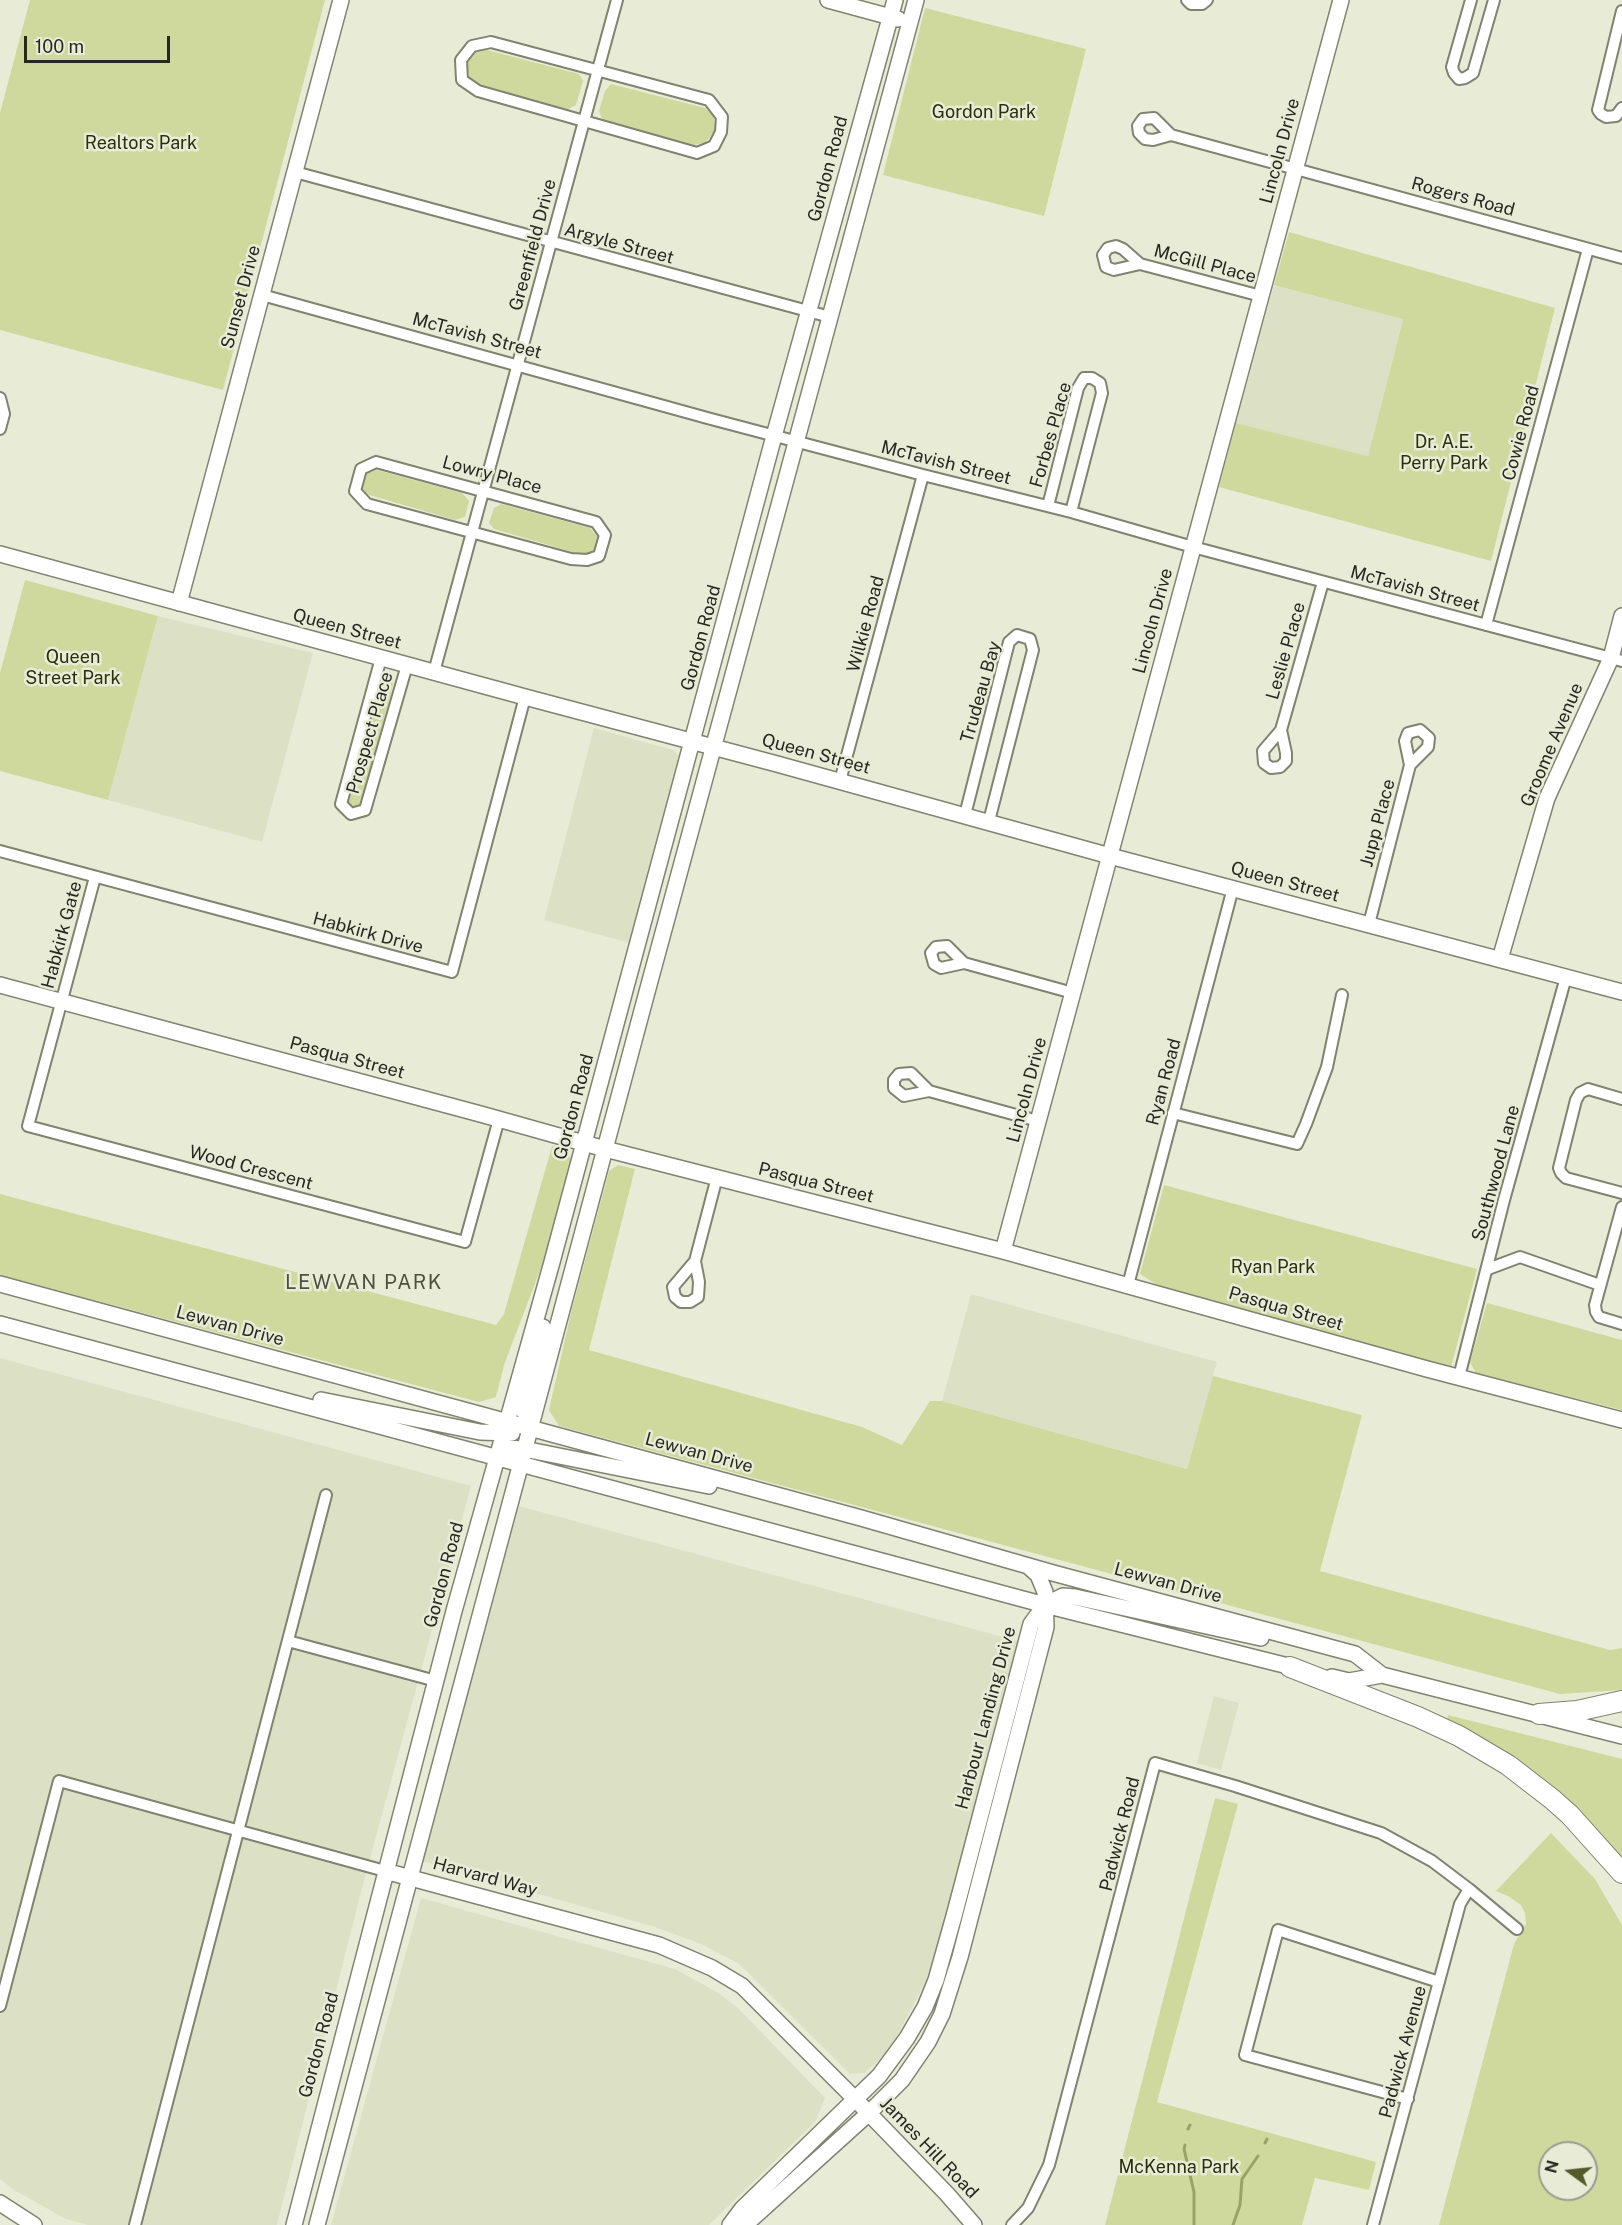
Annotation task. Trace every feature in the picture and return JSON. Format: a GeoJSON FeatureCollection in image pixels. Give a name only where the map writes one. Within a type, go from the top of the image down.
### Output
{"type":"FeatureCollection","features":[{"type":"Feature","properties":{"kind":"highway"},"geometry":{"type":"LineString","coordinates":[[1290,1667],[1437,1725],[1508,1765],[1570,1815],[1622,1873]]}},
{"type":"Feature","properties":{"kind":"highway"},"geometry":{"type":"LineString","coordinates":[[1539,1714],[1577,1711],[1622,1701]]}},
{"type":"Feature","properties":{"kind":"main road","name":"Sunset Drive"},"geometry":{"type":"LineString","coordinates":[[179,603],[341,0]]}},
{"type":"Feature","properties":{"kind":"main road"},"geometry":{"type":"LineString","coordinates":[[828,0],[910,22]]}},
{"type":"Feature","properties":{"kind":"main road","name":"Gordon Road"},"geometry":{"type":"LineString","coordinates":[[317,2225],[520,1454],[516,1428],[552,1262],[774,436],[895,0]]}},
{"type":"Feature","properties":{"kind":"main road","name":"Gordon Road"},"geometry":{"type":"LineString","coordinates":[[294,2225],[385,1871],[496,1457],[516,1428],[605,1149],[916,0]]}},
{"type":"Feature","properties":{"kind":"main road","name":"Lincoln Drive"},"geometry":{"type":"LineString","coordinates":[[1003,1251],[1341,0]]}},
{"type":"Feature","properties":{"kind":"main road","name":"Queen Street"},"geometry":{"type":"LineString","coordinates":[[0,554],[989,821],[1110,856],[1622,992]]}},
{"type":"Feature","properties":{"kind":"main road","name":"Groome Avenue"},"geometry":{"type":"LineString","coordinates":[[1500,959],[1547,798],[1616,660],[1622,616]]}},
{"type":"Feature","properties":{"kind":"main road","name":"Pasqua Street"},"geometry":{"type":"LineString","coordinates":[[0,985],[584,1144],[1003,1251],[1622,1420]]}},
{"type":"Feature","properties":{"kind":"main road","name":"Lewvan Drive"},"geometry":{"type":"LineString","coordinates":[[0,1284],[516,1428],[861,1518],[1028,1566],[1355,1654],[1382,1675],[1622,1736]]}},
{"type":"Feature","properties":{"kind":"main road"},"geometry":{"type":"LineString","coordinates":[[0,1323],[496,1457],[502,1450],[861,1518]]}},
{"type":"Feature","properties":{"kind":"main road"},"geometry":{"type":"LineString","coordinates":[[182,1372],[480,1432],[516,1428]]}},
{"type":"Feature","properties":{"kind":"main road","name":"Lewvan Drive"},"geometry":{"type":"LineString","coordinates":[[520,1454],[1045,1605],[1349,1681],[1382,1675]]}},
{"type":"Feature","properties":{"kind":"main road"},"geometry":{"type":"LineString","coordinates":[[1028,1566],[1038,1575],[1045,1592],[1045,1605],[1063,1596],[1075,1597],[1284,1643],[1355,1654]]}},
{"type":"Feature","properties":{"kind":"main road"},"geometry":{"type":"LineString","coordinates":[[933,1574],[1019,1604],[1027,1614],[1025,1646]]}},
{"type":"Feature","properties":{"kind":"main road","name":"Harbour Landing Drive"},"geometry":{"type":"LineString","coordinates":[[730,2225],[742,2209],[879,2076],[907,2038],[936,1980],[1031,1624],[1045,1605]]}},
{"type":"Feature","properties":{"kind":"main road","name":"Harbour Landing Drive"},"geometry":{"type":"LineString","coordinates":[[745,2225],[869,2113],[902,2080],[936,2028],[948,1998],[1039,1658],[1046,1627],[1045,1605]]}},
{"type":"Feature","properties":{"kind":"main road","name":"Harvard Way"},"geometry":{"type":"LineString","coordinates":[[385,1871],[658,1945],[712,1968],[742,1986],[854,2098]]}},
{"type":"Feature","properties":{"kind":"main road","name":"James Hill Road"},"geometry":{"type":"LineString","coordinates":[[854,2098],[974,2225]]}},
{"type":"Feature","properties":{"kind":"main road"},"geometry":{"type":"LineString","coordinates":[[0,2203],[34,2225]]}},
{"type":"Feature","properties":{"kind":"street","name":"Greenfield Drive"},"geometry":{"type":"LineString","coordinates":[[434,672],[617,0]]}},
{"type":"Feature","properties":{"kind":"street"},"geometry":{"type":"LineString","coordinates":[[1186,0],[1191,4],[1202,4],[1207,0]]}},
{"type":"Feature","properties":{"kind":"street"},"geometry":{"type":"LineString","coordinates":[[1471,0],[1452,67],[1459,78],[1466,78],[1473,73],[1494,0]]}},
{"type":"Feature","properties":{"kind":"street"},"geometry":{"type":"LineString","coordinates":[[1622,11],[1598,110],[1606,117],[1616,116],[1622,108]]}},
{"type":"Feature","properties":{"kind":"street"},"geometry":{"type":"LineString","coordinates":[[491,42],[598,70],[709,100],[722,117],[721,132],[714,146],[697,153],[478,92],[462,80],[461,60],[472,46],[491,42]]}},
{"type":"Feature","properties":{"kind":"street","name":"Rogers Road"},"geometry":{"type":"LineString","coordinates":[[1171,135],[1622,258]]}},
{"type":"Feature","properties":{"kind":"street","name":"Argyle Street"},"geometry":{"type":"LineString","coordinates":[[295,172],[830,317]]}},
{"type":"Feature","properties":{"kind":"street","name":"Cowie Road"},"geometry":{"type":"LineString","coordinates":[[1486,625],[1588,249]]}},
{"type":"Feature","properties":{"kind":"street","name":"McGill Place"},"geometry":{"type":"LineString","coordinates":[[1140,264],[1261,296]]}},
{"type":"Feature","properties":{"kind":"street","name":"McTavish Street"},"geometry":{"type":"LineString","coordinates":[[262,295],[774,436],[1071,512],[1193,547],[1616,660]]}},
{"type":"Feature","properties":{"kind":"street","name":"Forbes Place"},"geometry":{"type":"LineString","coordinates":[[1048,506],[1078,388],[1084,378],[1092,378],[1100,383],[1102,393],[1071,512]]}},
{"type":"Feature","properties":{"kind":"street"},"geometry":{"type":"LineString","coordinates":[[0,398],[4,414],[0,429]]}},
{"type":"Feature","properties":{"kind":"street","name":"Lowry Place"},"geometry":{"type":"LineString","coordinates":[[376,462],[580,516],[596,522],[605,535],[599,556],[587,560],[571,559],[473,531],[367,504],[355,491],[362,469],[376,462]]}},
{"type":"Feature","properties":{"kind":"street","name":"Wilkie Road"},"geometry":{"type":"LineString","coordinates":[[840,781],[923,475]]}},
{"type":"Feature","properties":{"kind":"street","name":"Leslie Place"},"geometry":{"type":"LineString","coordinates":[[1281,730],[1323,582]]}},
{"type":"Feature","properties":{"kind":"street","name":"Trudeau Bay"},"geometry":{"type":"LineString","coordinates":[[965,815],[1009,642],[1017,635],[1030,639],[1033,650],[989,821]]}},
{"type":"Feature","properties":{"kind":"street","name":"Prospect Place"},"geometry":{"type":"LineString","coordinates":[[381,658],[341,804],[351,814],[365,810],[407,665]]}},
{"type":"Feature","properties":{"kind":"street","name":"Habkirk Drive"},"geometry":{"type":"LineString","coordinates":[[0,850],[452,972],[525,697]]}},
{"type":"Feature","properties":{"kind":"street","name":"Jupp Place"},"geometry":{"type":"LineString","coordinates":[[1369,924],[1410,765]]}},
{"type":"Feature","properties":{"kind":"street","name":"Habkirk Gate"},"geometry":{"type":"LineString","coordinates":[[62,1002],[95,877]]}},
{"type":"Feature","properties":{"kind":"street","name":"Ryan Road"},"geometry":{"type":"LineString","coordinates":[[1128,1285],[1233,888]]}},
{"type":"Feature","properties":{"kind":"street"},"geometry":{"type":"LineString","coordinates":[[964,963],[1073,993]]}},
{"type":"Feature","properties":{"kind":"street","name":"Southwood Lane"},"geometry":{"type":"LineString","coordinates":[[1459,1377],[1504,1200],[1566,978]]}},
{"type":"Feature","properties":{"kind":"street"},"geometry":{"type":"LineString","coordinates":[[1173,1113],[1297,1144],[1327,1067],[1342,995]]}},
{"type":"Feature","properties":{"kind":"street","name":"Wood Crescent"},"geometry":{"type":"LineString","coordinates":[[62,1002],[28,1126],[465,1242],[499,1119]]}},
{"type":"Feature","properties":{"kind":"street"},"geometry":{"type":"LineString","coordinates":[[1622,1099],[1588,1089],[1580,1093],[1576,1100],[1559,1167],[1566,1178],[1622,1193]]}},
{"type":"Feature","properties":{"kind":"street"},"geometry":{"type":"LineString","coordinates":[[928,1090],[1038,1121]]}},
{"type":"Feature","properties":{"kind":"street"},"geometry":{"type":"LineString","coordinates":[[695,1261],[717,1178]]}},
{"type":"Feature","properties":{"kind":"street"},"geometry":{"type":"LineString","coordinates":[[1622,1207],[1595,1305],[1599,1317],[1622,1324]]}},
{"type":"Feature","properties":{"kind":"street"},"geometry":{"type":"LineString","coordinates":[[1488,1269],[1520,1257],[1600,1285]]}},
{"type":"Feature","properties":{"kind":"street"},"geometry":{"type":"LineString","coordinates":[[135,2225],[326,1495]]}},
{"type":"Feature","properties":{"kind":"street"},"geometry":{"type":"LineString","coordinates":[[288,1641],[436,1681]]}},
{"type":"Feature","properties":{"kind":"street","name":"Padwick Road"},"geometry":{"type":"LineString","coordinates":[[1012,2225],[1028,2208],[1049,2165],[1155,1763],[1381,1833],[1432,1861],[1517,1929]]}},
{"type":"Feature","properties":{"kind":"street","name":"Harvard Way"},"geometry":{"type":"LineString","coordinates":[[0,2006],[59,1780],[385,1871]]}},
{"type":"Feature","properties":{"kind":"street","name":"Padwick Avenue"},"geometry":{"type":"LineString","coordinates":[[1373,2225],[1460,1904],[1469,1889]]}},
{"type":"Feature","properties":{"kind":"street"},"geometry":{"type":"LineString","coordinates":[[1408,2099],[1245,2055],[1278,1930],[1439,1982]]}},
{"type":"Feature","properties":{"kind":"shaded area"},"geometry":{"type":"Polygon","coordinates":[[[1274,285],[1403,318],[1368,456],[1236,423],[1274,285]]]}},
{"type":"Feature","properties":{"kind":"shaded area"},"geometry":{"type":"Polygon","coordinates":[[[158,616],[313,653],[262,842],[108,800],[158,616]]]}},
{"type":"Feature","properties":{"kind":"shaded area"},"geometry":{"type":"Polygon","coordinates":[[[594,728],[673,750],[679,756],[630,943],[544,920],[594,728]]]}},
{"type":"Feature","properties":{"kind":"shaded area"},"geometry":{"type":"Polygon","coordinates":[[[971,1294],[1217,1362],[1187,1469],[942,1401],[971,1294]]]}},
{"type":"Feature","properties":{"kind":"shaded area"},"geometry":{"type":"Polygon","coordinates":[[[0,1358],[471,1486],[361,1892],[277,2225],[88,2225],[66,2219],[14,2190],[0,2179],[0,1358]]]}},
{"type":"Feature","properties":{"kind":"shaded area"},"geometry":{"type":"Polygon","coordinates":[[[519,1506],[1018,1641],[946,1923],[925,1983],[889,2051],[864,2073],[850,2074],[738,1963],[701,1944],[655,1927],[422,1861],[519,1506]]]}},
{"type":"Feature","properties":{"kind":"shaded area"},"geometry":{"type":"Polygon","coordinates":[[[1214,1696],[1239,1703],[1221,1770],[1197,1763],[1214,1696]]]}},
{"type":"Feature","properties":{"kind":"shaded area"},"geometry":{"type":"Polygon","coordinates":[[[421,1898],[675,1969],[717,1992],[738,2008],[825,2098],[815,2122],[709,2225],[331,2225],[421,1898]]]}},
{"type":"Feature","properties":{"kind":"green space","name":"Realtors Park"},"geometry":{"type":"Polygon","coordinates":[[[30,0],[325,0],[223,390],[0,330],[0,113],[30,0]]]}},
{"type":"Feature","properties":{"kind":"green space","name":"Gordon Park"},"geometry":{"type":"Polygon","coordinates":[[[925,8],[1086,49],[1044,216],[883,175],[925,8]]]}},
{"type":"Feature","properties":{"kind":"green space"},"geometry":{"type":"Polygon","coordinates":[[[487,50],[579,74],[583,81],[576,105],[567,110],[479,87],[469,77],[467,64],[477,51],[487,50]]]}},
{"type":"Feature","properties":{"kind":"green space"},"geometry":{"type":"Polygon","coordinates":[[[611,84],[705,108],[713,115],[716,129],[706,142],[694,145],[603,121],[599,111],[605,91],[611,84]]]}},
{"type":"Feature","properties":{"kind":"green space","name":"Dr. A.E. Perry Park"},"geometry":{"type":"Polygon","coordinates":[[[1289,232],[1555,308],[1491,561],[1219,487],[1236,423],[1368,456],[1403,319],[1274,285],[1289,232]]]}},
{"type":"Feature","properties":{"kind":"green space"},"geometry":{"type":"Polygon","coordinates":[[[373,469],[462,493],[469,501],[465,517],[455,520],[366,494],[361,488],[366,473],[373,469]]]}},
{"type":"Feature","properties":{"kind":"green space"},"geometry":{"type":"Polygon","coordinates":[[[501,504],[590,528],[597,536],[593,552],[583,555],[494,529],[489,523],[494,508],[501,504]]]}},
{"type":"Feature","properties":{"kind":"green space","name":"Queen Street Park"},"geometry":{"type":"Polygon","coordinates":[[[25,580],[158,616],[108,800],[0,771],[0,673],[25,580]]]}},
{"type":"Feature","properties":{"kind":"green space"},"geometry":{"type":"Polygon","coordinates":[[[385,676],[392,680],[393,685],[361,804],[353,808],[349,807],[346,799],[378,681],[385,676]]]}},
{"type":"Feature","properties":{"kind":"green space"},"geometry":{"type":"Polygon","coordinates":[[[552,1146],[564,1148],[573,1161],[544,1260],[504,1365],[496,1397],[479,1402],[0,1275],[0,1194],[496,1325],[504,1314],[552,1146]]]}},
{"type":"Feature","properties":{"kind":"green space"},"geometry":{"type":"Polygon","coordinates":[[[618,1165],[635,1169],[589,1350],[862,1427],[902,1445],[930,1401],[942,1401],[1187,1469],[1213,1376],[1362,1415],[1320,1571],[1610,1650],[1622,1648],[1622,1690],[1560,1694],[559,1426],[549,1410],[571,1313],[609,1171],[618,1165]]]}},
{"type":"Feature","properties":{"kind":"green space","name":"Ryan Park"},"geometry":{"type":"Polygon","coordinates":[[[1164,1185],[1477,1269],[1451,1367],[1167,1291],[1140,1274],[1164,1185]]]}},
{"type":"Feature","properties":{"kind":"green space"},"geometry":{"type":"Polygon","coordinates":[[[1487,1303],[1622,1340],[1622,1410],[1476,1373],[1470,1362],[1487,1303]]]}},
{"type":"Feature","properties":{"kind":"green space"},"geometry":{"type":"Polygon","coordinates":[[[1448,1715],[1622,1759],[1622,1859],[1580,1813],[1525,1766],[1446,1724],[1448,1715]]]}},
{"type":"Feature","properties":{"kind":"green space","name":"McKenna Park"},"geometry":{"type":"Polygon","coordinates":[[[1215,1798],[1238,1804],[1157,2102],[1376,2162],[1369,2190],[1315,2178],[1302,2225],[1105,2225],[1215,1798]]]}},
{"type":"Feature","properties":{"kind":"green space"},"geometry":{"type":"Polygon","coordinates":[[[1551,1833],[1595,1879],[1622,1925],[1622,2225],[1439,2225],[1514,1944],[1526,1924],[1525,1913],[1521,1905],[1496,1891],[1551,1833]]]}},
{"type":"Feature","properties":{"kind":"waterway"},"geometry":{"type":"LineString","coordinates":[[1188,2129],[1190,2125]]}},
{"type":"Feature","properties":{"kind":"waterway"},"geometry":{"type":"LineString","coordinates":[[1265,2143],[1267,2139]]}},
{"type":"Feature","properties":{"kind":"waterway"},"geometry":{"type":"LineString","coordinates":[[1185,2145],[1194,2192],[1194,2225]]}},
{"type":"Feature","properties":{"kind":"waterway"},"geometry":{"type":"LineString","coordinates":[[1233,2225],[1240,2205],[1242,2179],[1258,2156]]}},
{"type":"Feature","properties":{"kind":"district","name":"LEWVAN PARK"},"geometry":{"type":"Point","coordinates":[364,1283]}}]}
